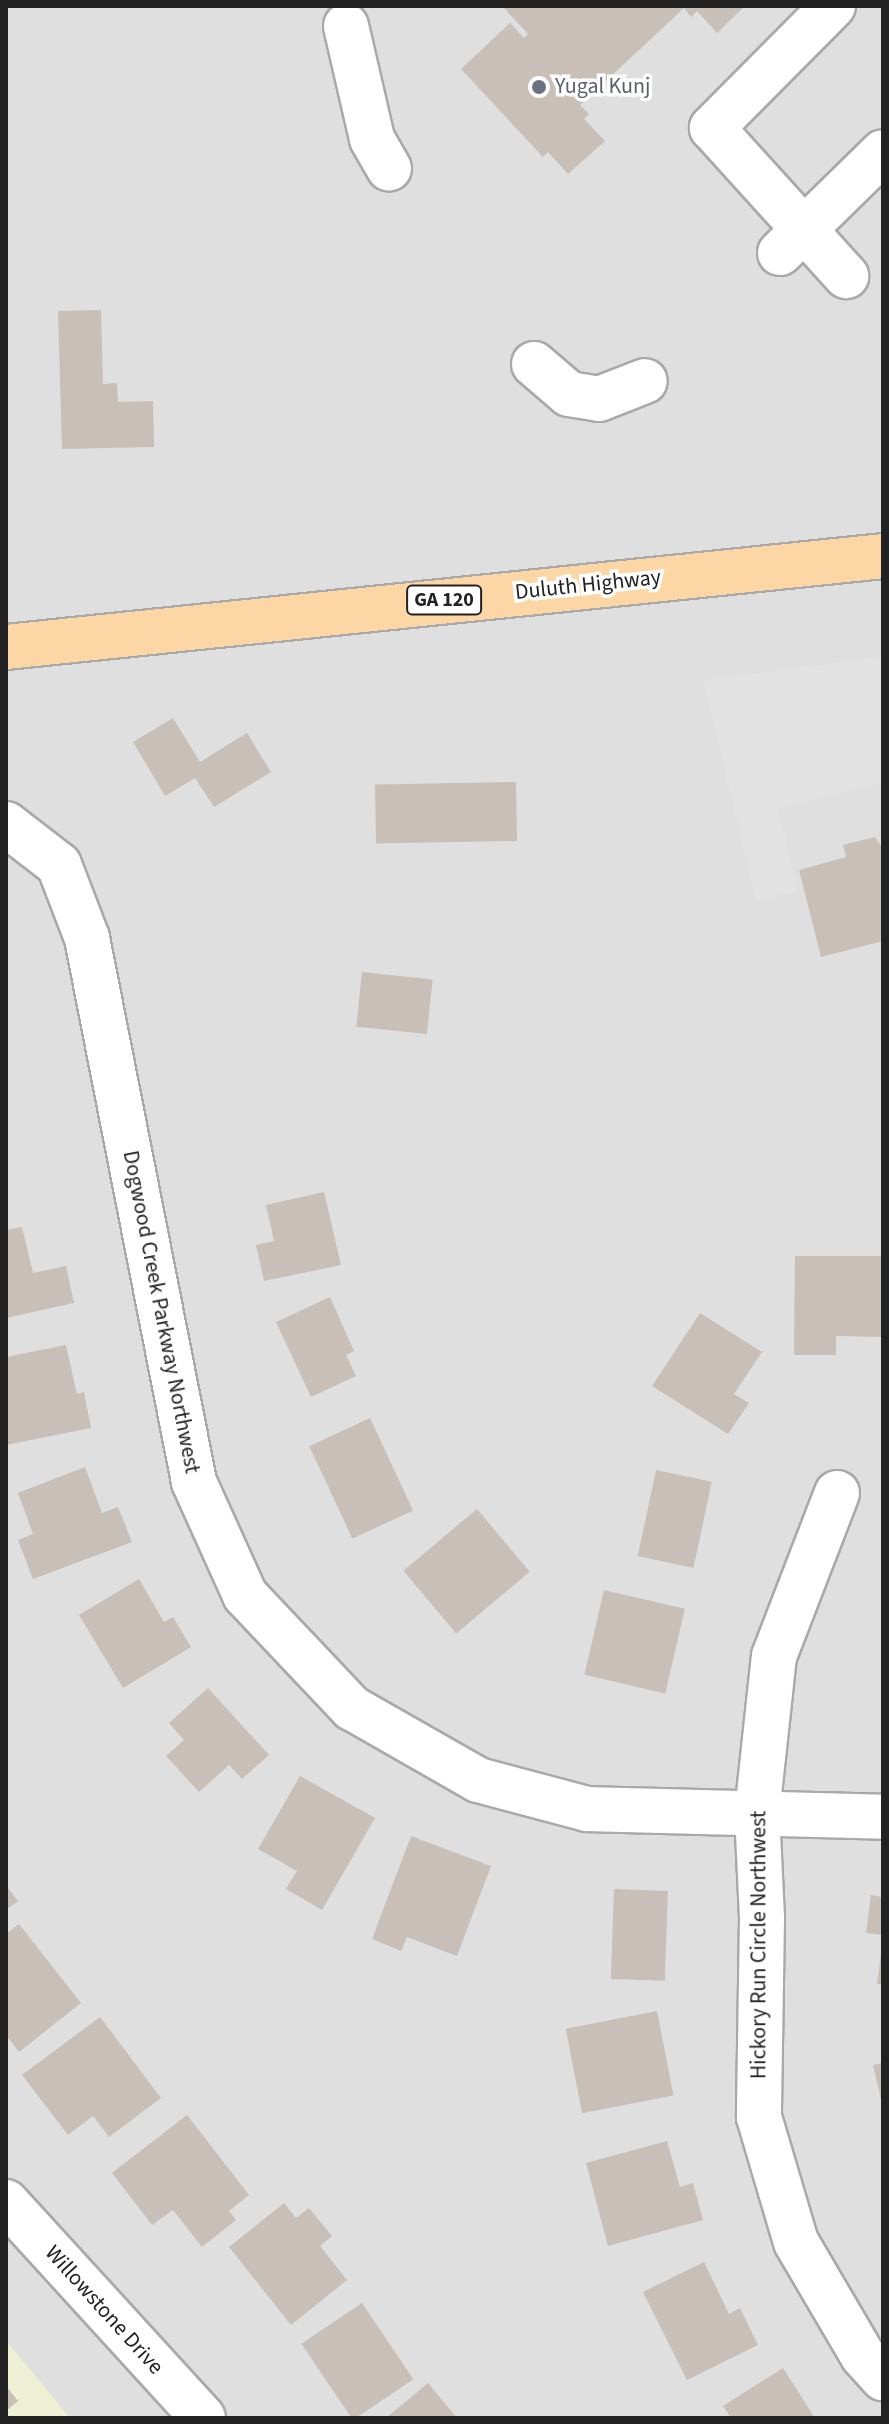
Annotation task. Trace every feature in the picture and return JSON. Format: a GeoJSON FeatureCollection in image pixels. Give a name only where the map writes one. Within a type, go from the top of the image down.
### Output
{"type":"FeatureCollection","features":[{"type":"Feature","properties":{"kind":"main road","name":"Duluth Highway"},"geometry":{"type":"LineString","coordinates":[[6,647],[883,556]]}},
{"type":"Feature","properties":{"kind":"street"},"geometry":{"type":"LineString","coordinates":[[833,6],[712,128],[792,240],[846,276]]}},
{"type":"Feature","properties":{"kind":"street"},"geometry":{"type":"LineString","coordinates":[[346,26],[372,139],[389,168]]}},
{"type":"Feature","properties":{"kind":"street"},"geometry":{"type":"LineString","coordinates":[[792,240],[883,152]]}},
{"type":"Feature","properties":{"kind":"street"},"geometry":{"type":"LineString","coordinates":[[534,364],[569,394],[599,399],[645,381]]}},
{"type":"Feature","properties":{"kind":"street","name":"Dogwood Creek Parkway Northwest"},"geometry":{"type":"LineString","coordinates":[[6,824],[59,865],[87,938],[194,1482],[245,1595],[352,1708],[478,1780],[587,1809],[883,1817]]}},
{"type":"Feature","properties":{"kind":"street","name":"Hickory Run Circle Northwest"},"geometry":{"type":"LineString","coordinates":[[837,1493],[774,1656],[757,1812],[762,1918],[759,2117],[796,2242],[863,2356],[883,2378]]}},
{"type":"Feature","properties":{"kind":"street","name":"Willowstone Drive"},"geometry":{"type":"LineString","coordinates":[[6,2202],[203,2418]]}},
{"type":"Feature","properties":{"kind":"shaded area"},"geometry":{"type":"Polygon","coordinates":[[[6,6],[883,6],[883,2418],[70,2418],[6,2341],[6,6]]]}},
{"type":"Feature","properties":{"kind":"shaded area"},"geometry":{"type":"Polygon","coordinates":[[[883,657],[883,782],[778,808],[798,891],[756,901],[703,680],[883,657]]]}},
{"type":"Feature","properties":{"kind":"green space"},"geometry":{"type":"Polygon","coordinates":[[[6,2341],[70,2418],[6,2418],[6,2341]]]}},
{"type":"Feature","properties":{"kind":"building","name":"Yugal Kunj"},"geometry":{"type":"Polygon","coordinates":[[[502,6],[745,6],[717,33],[697,11],[691,17],[684,8],[580,105],[589,114],[584,119],[605,141],[568,174],[548,152],[543,157],[461,69],[510,23],[524,38],[528,34],[502,6]]]}},
{"type":"Feature","properties":{"kind":"building"},"geometry":{"type":"Polygon","coordinates":[[[101,310],[103,384],[117,383],[118,402],[153,401],[154,447],[62,449],[58,311],[101,310]]]}},
{"type":"Feature","properties":{"kind":"building"},"geometry":{"type":"Polygon","coordinates":[[[173,718],[200,762],[247,733],[271,772],[214,807],[195,778],[165,796],[133,742],[173,718]]]}},
{"type":"Feature","properties":{"kind":"building"},"geometry":{"type":"Polygon","coordinates":[[[516,782],[517,841],[376,843],[375,784],[516,782]]]}},
{"type":"Feature","properties":{"kind":"building"},"geometry":{"type":"Polygon","coordinates":[[[875,837],[883,849],[883,941],[821,957],[799,870],[846,857],[843,845],[875,837]]]}},
{"type":"Feature","properties":{"kind":"building"},"geometry":{"type":"Polygon","coordinates":[[[362,972],[433,979],[427,1034],[356,1027],[362,972]]]}},
{"type":"Feature","properties":{"kind":"building"},"geometry":{"type":"Polygon","coordinates":[[[324,1192],[341,1265],[264,1281],[256,1245],[274,1241],[266,1205],[324,1192]]]}},
{"type":"Feature","properties":{"kind":"building"},"geometry":{"type":"Polygon","coordinates":[[[22,1227],[33,1273],[66,1266],[74,1303],[6,1318],[6,1230],[22,1227]]]}},
{"type":"Feature","properties":{"kind":"building"},"geometry":{"type":"Polygon","coordinates":[[[795,1256],[883,1256],[882,1337],[836,1336],[836,1355],[794,1355],[795,1256]]]}},
{"type":"Feature","properties":{"kind":"building"},"geometry":{"type":"Polygon","coordinates":[[[330,1297],[354,1351],[346,1355],[356,1376],[311,1397],[276,1322],[330,1297]]]}},
{"type":"Feature","properties":{"kind":"building"},"geometry":{"type":"Polygon","coordinates":[[[700,1313],[762,1352],[734,1394],[749,1403],[728,1434],[652,1386],[700,1313]]]}},
{"type":"Feature","properties":{"kind":"building"},"geometry":{"type":"Polygon","coordinates":[[[66,1345],[77,1394],[84,1392],[91,1428],[6,1445],[6,1357],[66,1345]]]}},
{"type":"Feature","properties":{"kind":"building"},"geometry":{"type":"Polygon","coordinates":[[[370,1418],[413,1510],[352,1539],[309,1446],[370,1418]]]}},
{"type":"Feature","properties":{"kind":"building"},"geometry":{"type":"Polygon","coordinates":[[[85,1467],[102,1513],[118,1507],[132,1542],[33,1579],[18,1540],[33,1534],[18,1493],[85,1467]]]}},
{"type":"Feature","properties":{"kind":"building"},"geometry":{"type":"Polygon","coordinates":[[[656,1470],[712,1482],[693,1568],[638,1556],[656,1470]]]}},
{"type":"Feature","properties":{"kind":"building"},"geometry":{"type":"Polygon","coordinates":[[[477,1509],[530,1572],[456,1634],[403,1571],[477,1509]]]}},
{"type":"Feature","properties":{"kind":"building"},"geometry":{"type":"Polygon","coordinates":[[[139,1579],[164,1622],[173,1617],[191,1647],[123,1688],[79,1615],[139,1579]]]}},
{"type":"Feature","properties":{"kind":"building"},"geometry":{"type":"Polygon","coordinates":[[[604,1590],[685,1609],[665,1693],[584,1675],[604,1590]]]}},
{"type":"Feature","properties":{"kind":"building"},"geometry":{"type":"Polygon","coordinates":[[[208,1688],[269,1755],[242,1779],[229,1765],[199,1792],[166,1756],[184,1740],[169,1723],[208,1688]]]}},
{"type":"Feature","properties":{"kind":"building"},"geometry":{"type":"Polygon","coordinates":[[[300,1776],[375,1818],[322,1910],[286,1889],[297,1871],[258,1849],[300,1776]]]}},
{"type":"Feature","properties":{"kind":"building"},"geometry":{"type":"Polygon","coordinates":[[[411,1836],[491,1866],[457,1956],[407,1937],[401,1951],[372,1939],[411,1836]]]}},
{"type":"Feature","properties":{"kind":"building"},"geometry":{"type":"Polygon","coordinates":[[[6,1885],[18,1901],[6,1910],[6,1885]]]}},
{"type":"Feature","properties":{"kind":"building"},"geometry":{"type":"Polygon","coordinates":[[[614,1889],[668,1891],[665,1981],[611,1979],[614,1889]]]}},
{"type":"Feature","properties":{"kind":"building"},"geometry":{"type":"Polygon","coordinates":[[[871,1895],[883,1897],[883,1935],[866,1933],[871,1895]]]}},
{"type":"Feature","properties":{"kind":"building"},"geometry":{"type":"Polygon","coordinates":[[[19,1924],[81,2003],[19,2052],[6,2035],[6,1934],[19,1924]]]}},
{"type":"Feature","properties":{"kind":"building"},"geometry":{"type":"Polygon","coordinates":[[[881,1953],[883,1984],[877,1984],[881,1953]]]}},
{"type":"Feature","properties":{"kind":"building"},"geometry":{"type":"Polygon","coordinates":[[[657,2011],[673,2095],[582,2113],[566,2029],[657,2011]]]}},
{"type":"Feature","properties":{"kind":"building"},"geometry":{"type":"Polygon","coordinates":[[[100,2017],[161,2098],[109,2137],[93,2116],[68,2135],[22,2075],[100,2017]]]}},
{"type":"Feature","properties":{"kind":"building"},"geometry":{"type":"Polygon","coordinates":[[[883,2063],[883,2103],[882,2103],[873,2065],[883,2063]]]}},
{"type":"Feature","properties":{"kind":"building"},"geometry":{"type":"Polygon","coordinates":[[[187,2115],[249,2195],[229,2211],[236,2220],[202,2247],[173,2210],[152,2225],[112,2173],[187,2115]]]}},
{"type":"Feature","properties":{"kind":"building"},"geometry":{"type":"Polygon","coordinates":[[[667,2141],[680,2187],[693,2183],[703,2220],[608,2246],[586,2163],[667,2141]]]}},
{"type":"Feature","properties":{"kind":"building"},"geometry":{"type":"Polygon","coordinates":[[[284,2203],[296,2218],[309,2208],[332,2236],[320,2246],[347,2280],[291,2325],[229,2247],[284,2203]]]}},
{"type":"Feature","properties":{"kind":"building"},"geometry":{"type":"Polygon","coordinates":[[[704,2262],[729,2314],[740,2308],[758,2345],[687,2380],[643,2292],[704,2262]]]}},
{"type":"Feature","properties":{"kind":"building"},"geometry":{"type":"Polygon","coordinates":[[[362,2303],[413,2379],[352,2418],[301,2344],[362,2303]]]}},
{"type":"Feature","properties":{"kind":"building"},"geometry":{"type":"Polygon","coordinates":[[[783,2368],[815,2418],[731,2418],[723,2406],[783,2368]]]}},
{"type":"Feature","properties":{"kind":"building"},"geometry":{"type":"Polygon","coordinates":[[[428,2383],[457,2418],[386,2418],[428,2383]]]}},
{"type":"Feature","properties":{"kind":"building"},"geometry":{"type":"Polygon","coordinates":[[[6,2386],[18,2401],[6,2411],[6,2386]]]}},
{"type":"Feature","properties":{"kind":"place","name":"Yugal Kunj"},"geometry":{"type":"Point","coordinates":[539,87]}}]}
